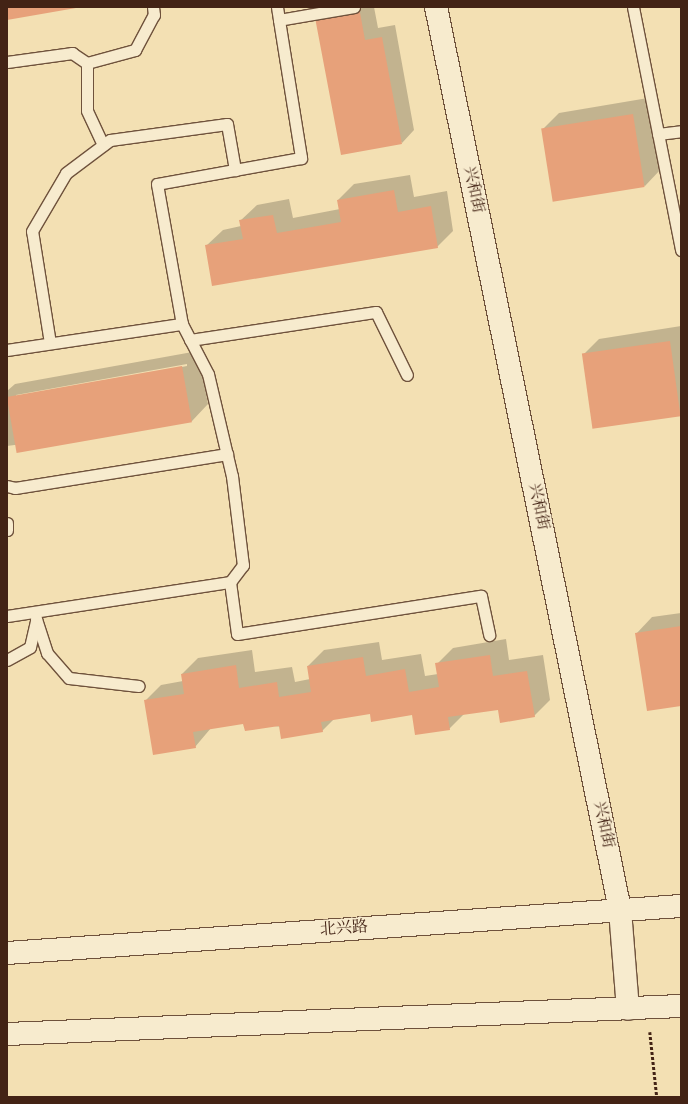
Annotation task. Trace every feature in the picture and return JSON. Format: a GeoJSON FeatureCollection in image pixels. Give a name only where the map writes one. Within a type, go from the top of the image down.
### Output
{"type":"FeatureCollection","features":[{"type":"Feature","properties":{"kind":"main road","name":"兴和街"},"geometry":{"type":"LineString","coordinates":[[436,7],[620,910],[637,1009]]}},
{"type":"Feature","properties":{"kind":"main road","name":"北兴路"},"geometry":{"type":"LineString","coordinates":[[7,953],[681,906]]}},
{"type":"Feature","properties":{"kind":"main road"},"geometry":{"type":"LineString","coordinates":[[7,1034],[681,1006]]}},
{"type":"Feature","properties":{"kind":"lane"},"geometry":{"type":"LineString","coordinates":[[7,62],[72,53],[87,63],[135,50],[154,15],[153,7]]}},
{"type":"Feature","properties":{"kind":"lane"},"geometry":{"type":"LineString","coordinates":[[7,616],[230,582],[243,565],[227,454],[208,374],[182,324],[157,184],[301,158],[277,7]]}},
{"type":"Feature","properties":{"kind":"lane"},"geometry":{"type":"LineString","coordinates":[[279,20],[354,7]]}},
{"type":"Feature","properties":{"kind":"lane"},"geometry":{"type":"LineString","coordinates":[[633,7],[681,250]]}},
{"type":"Feature","properties":{"kind":"lane"},"geometry":{"type":"LineString","coordinates":[[87,63],[87,110],[103,145]]}},
{"type":"Feature","properties":{"kind":"lane"},"geometry":{"type":"LineString","coordinates":[[50,343],[32,231],[66,173],[110,140],[227,124],[235,170]]}},
{"type":"Feature","properties":{"kind":"lane"},"geometry":{"type":"LineString","coordinates":[[658,134],[681,131]]}},
{"type":"Feature","properties":{"kind":"lane"},"geometry":{"type":"LineString","coordinates":[[190,340],[376,312],[407,375]]}},
{"type":"Feature","properties":{"kind":"lane"},"geometry":{"type":"LineString","coordinates":[[7,350],[182,324]]}},
{"type":"Feature","properties":{"kind":"lane"},"geometry":{"type":"LineString","coordinates":[[7,486],[15,488],[227,454]]}},
{"type":"Feature","properties":{"kind":"lane"},"geometry":{"type":"LineString","coordinates":[[7,523],[7,530]]}},
{"type":"Feature","properties":{"kind":"lane"},"geometry":{"type":"LineString","coordinates":[[230,582],[236,634],[481,596],[488,635]]}},
{"type":"Feature","properties":{"kind":"lane"},"geometry":{"type":"LineString","coordinates":[[7,660],[30,647],[36,619],[47,653],[69,678],[139,686]]}},
{"type":"Feature","properties":{"kind":"path"},"geometry":{"type":"LineString","coordinates":[[637,1009],[657,1097]]}},
{"type":"Feature","properties":{"kind":"building"},"geometry":{"type":"Polygon","coordinates":[[[7,7],[76,7],[76,8],[7,20],[7,7]]]}},
{"type":"Feature","properties":{"kind":"building"},"geometry":{"type":"Polygon","coordinates":[[[313,7],[359,7],[365,40],[382,37],[402,144],[341,155],[313,7]]]}},
{"type":"Feature","properties":{"kind":"building"},"geometry":{"type":"Polygon","coordinates":[[[633,114],[645,187],[553,202],[541,129],[633,114]]]}},
{"type":"Feature","properties":{"kind":"building"},"geometry":{"type":"Polygon","coordinates":[[[394,190],[398,212],[431,206],[438,248],[212,286],[205,245],[243,239],[239,220],[273,215],[277,233],[341,222],[337,200],[394,190]]]}},
{"type":"Feature","properties":{"kind":"building"},"geometry":{"type":"Polygon","coordinates":[[[670,341],[681,416],[592,429],[582,353],[670,341]]]}},
{"type":"Feature","properties":{"kind":"building"},"geometry":{"type":"Polygon","coordinates":[[[182,366],[192,422],[17,453],[7,397],[182,366]]]}},
{"type":"Feature","properties":{"kind":"building"},"geometry":{"type":"Polygon","coordinates":[[[681,626],[681,706],[647,711],[635,633],[681,626]]]}},
{"type":"Feature","properties":{"kind":"building"},"geometry":{"type":"Polygon","coordinates":[[[490,655],[493,676],[527,671],[535,717],[500,723],[498,710],[448,717],[450,730],[415,735],[412,715],[371,722],[370,714],[321,722],[323,732],[281,739],[279,726],[245,731],[243,724],[193,732],[196,748],[153,755],[144,700],[184,694],[181,674],[236,665],[239,688],[277,682],[279,697],[311,692],[307,666],[363,657],[366,676],[405,669],[409,692],[439,687],[435,663],[490,655]]]}}]}
